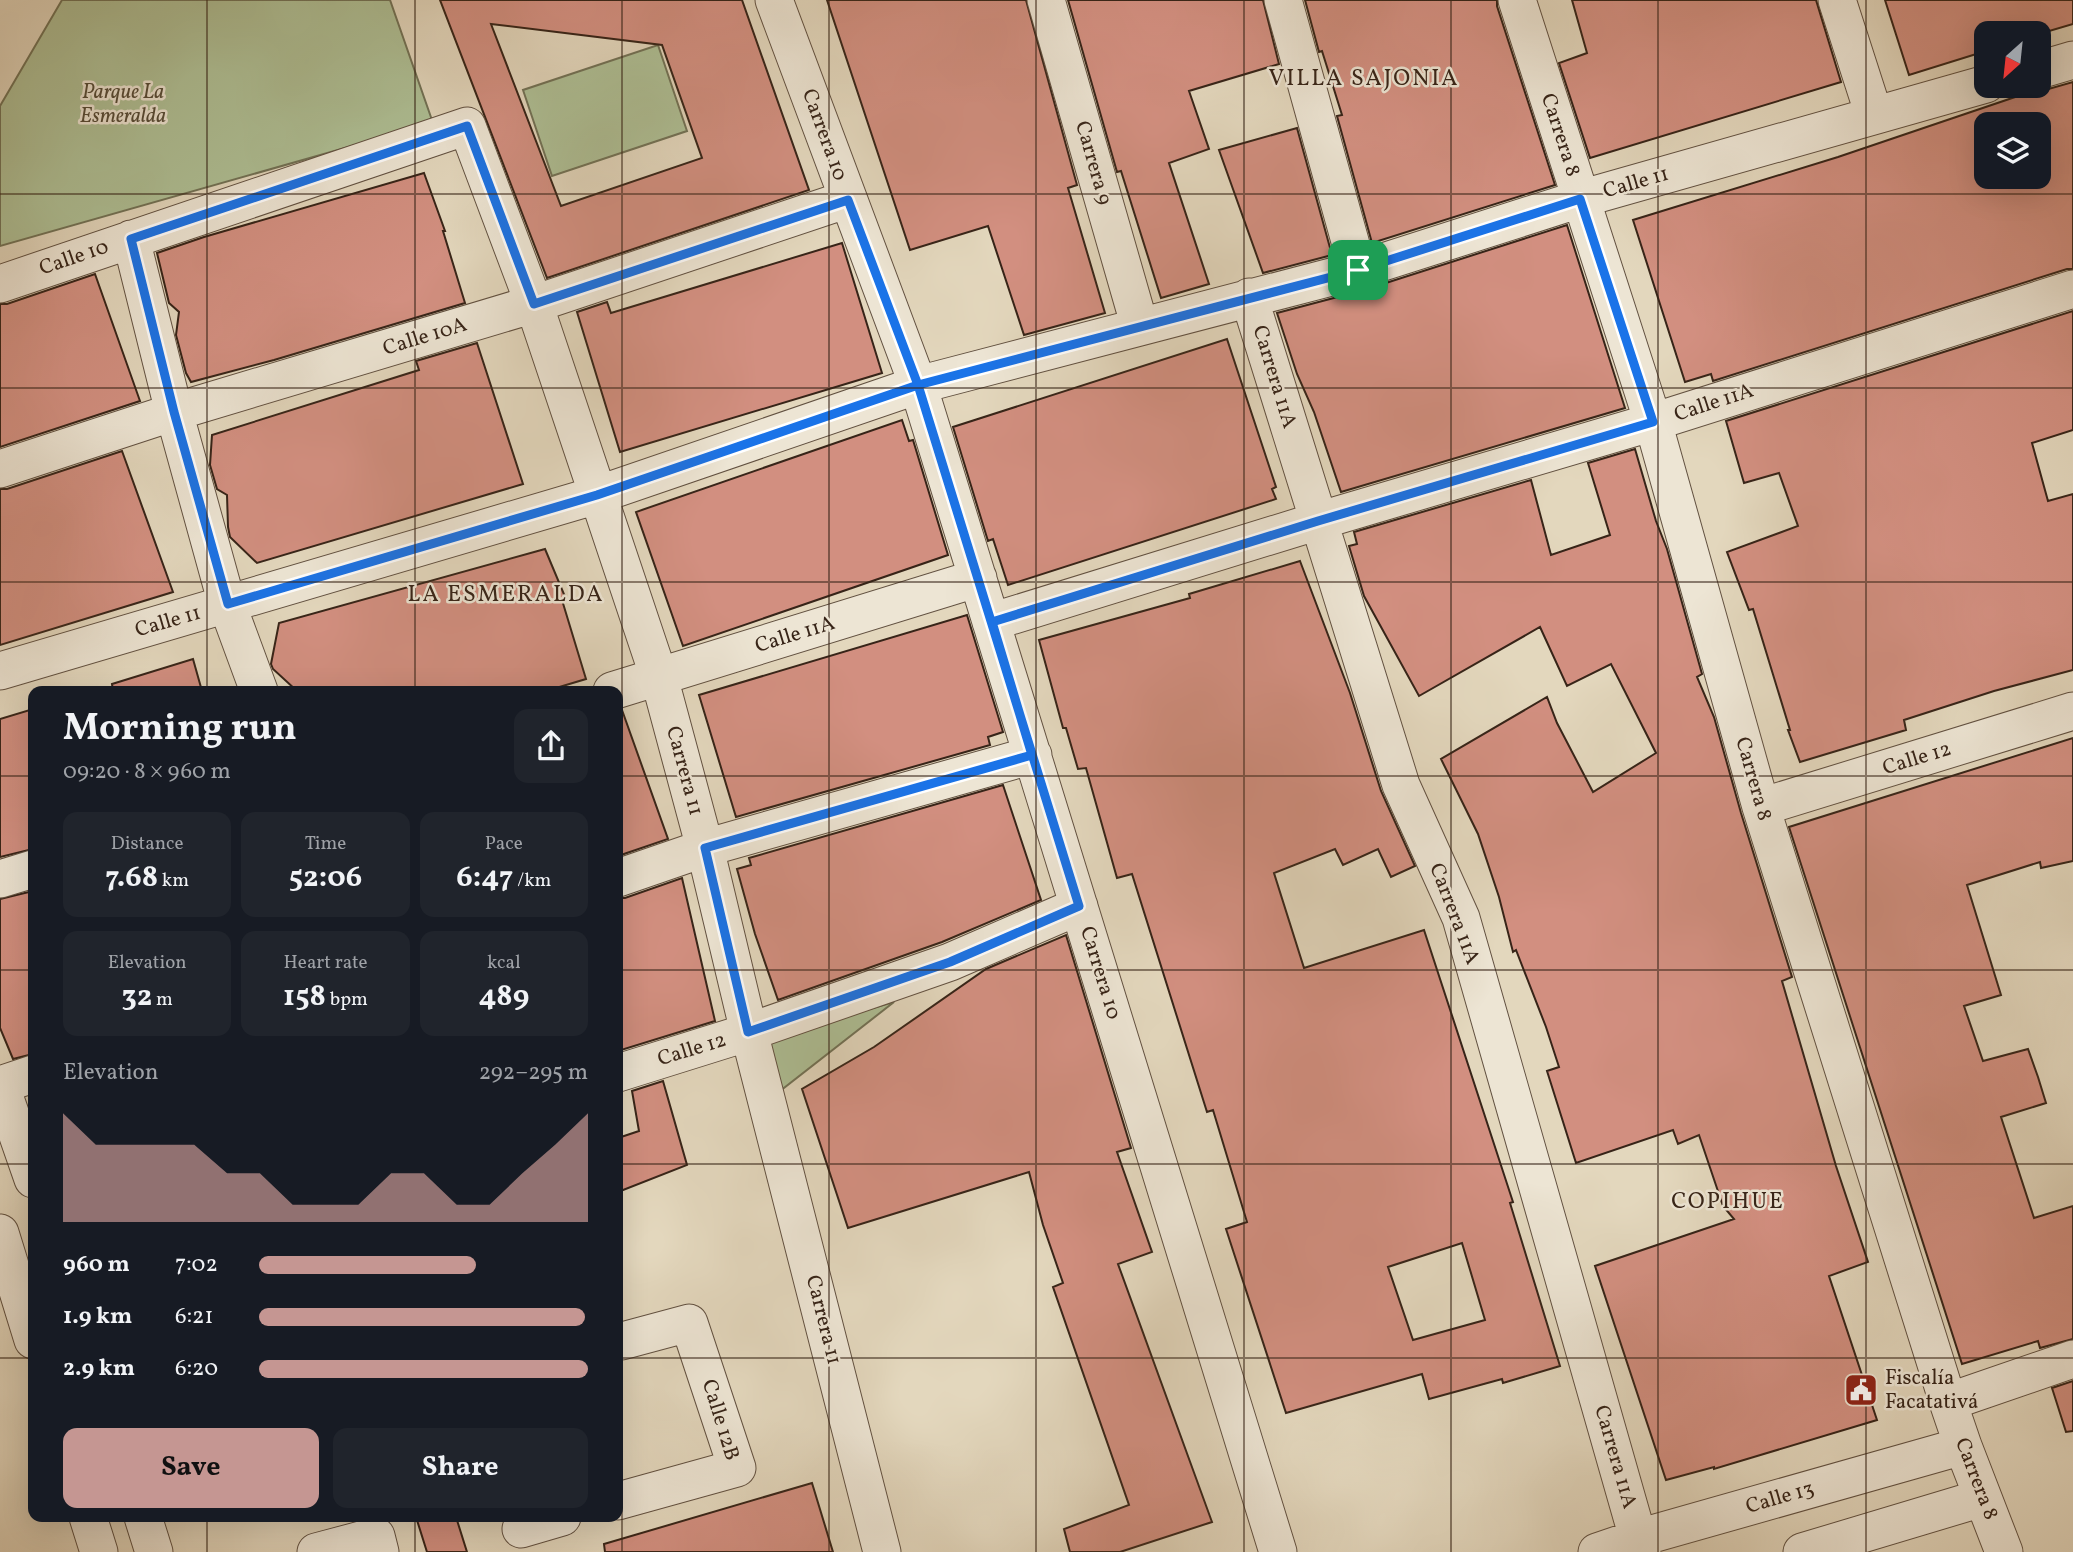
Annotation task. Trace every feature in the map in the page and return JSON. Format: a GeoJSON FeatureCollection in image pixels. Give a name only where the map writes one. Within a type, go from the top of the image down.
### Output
{"type":"FeatureCollection","features":[{"type":"Feature","properties":{"kind":"street","name":"Carrera 10"},"geometry":{"type":"LineString","coordinates":[[774,0],[918,385],[1079,906],[1271,1550]]}},
{"type":"Feature","properties":{"kind":"street","name":"Carrera 9"},"geometry":{"type":"LineString","coordinates":[[1046,0],[1140,327]]}},
{"type":"Feature","properties":{"kind":"street"},"geometry":{"type":"LineString","coordinates":[[1283,0],[1358,270]]}},
{"type":"Feature","properties":{"kind":"street","name":"Carrera 8"},"geometry":{"type":"LineString","coordinates":[[1517,0],[1653,422],[1760,807],[1948,1402],[2004,1552]]}},
{"type":"Feature","properties":{"kind":"street"},"geometry":{"type":"LineString","coordinates":[[1837,0],[1874,115]]}},
{"type":"Feature","properties":{"kind":"street"},"geometry":{"type":"LineString","coordinates":[[2051,66],[2073,60]]}},
{"type":"Feature","properties":{"kind":"street","name":"Calle 11"},"geometry":{"type":"LineString","coordinates":[[0,671],[597,495],[918,385],[1358,270],[1580,199],[1974,87]]}},
{"type":"Feature","properties":{"kind":"street","name":"Calle 10"},"geometry":{"type":"LineString","coordinates":[[0,284],[467,126]]}},
{"type":"Feature","properties":{"kind":"street","name":"Carrera 11"},"geometry":{"type":"LineString","coordinates":[[467,126],[534,304],[659,677],[705,848],[748,1032],[882,1552]]}},
{"type":"Feature","properties":{"kind":"street","name":"Calle 10A"},"geometry":{"type":"LineString","coordinates":[[0,469],[174,412],[534,304],[848,200]]}},
{"type":"Feature","properties":{"kind":"street"},"geometry":{"type":"LineString","coordinates":[[131,239],[174,412],[228,604],[257,686]]}},
{"type":"Feature","properties":{"kind":"street","name":"Calle 11A"},"geometry":{"type":"LineString","coordinates":[[992,622],[1318,521],[1653,422],[2073,289]]}},
{"type":"Feature","properties":{"kind":"street","name":"Carrera 11A"},"geometry":{"type":"LineString","coordinates":[[1249,297],[1401,785],[1461,918],[1640,1545]]}},
{"type":"Feature","properties":{"kind":"street","name":"Calle 11A"},"geometry":{"type":"LineString","coordinates":[[623,688],[978,578]]}},
{"type":"Feature","properties":{"kind":"street","name":"Calle 12"},"geometry":{"type":"LineString","coordinates":[[1760,807],[2073,711]]}},
{"type":"Feature","properties":{"kind":"street"},"geometry":{"type":"LineString","coordinates":[[623,876],[705,848],[1032,755]]}},
{"type":"Feature","properties":{"kind":"street"},"geometry":{"type":"LineString","coordinates":[[0,879],[28,871]]}},
{"type":"Feature","properties":{"kind":"street","name":"Calle 12"},"geometry":{"type":"LineString","coordinates":[[623,1071],[748,1032],[950,962],[1079,906]]}},
{"type":"Feature","properties":{"kind":"street"},"geometry":{"type":"LineString","coordinates":[[28,1076],[0,1084],[28,1164]]}},
{"type":"Feature","properties":{"kind":"street"},"geometry":{"type":"LineString","coordinates":[[0,1233],[28,1324]]}},
{"type":"Feature","properties":{"kind":"street","name":"Calle 12B"},"geometry":{"type":"LineString","coordinates":[[623,1341],[689,1323],[737,1468],[623,1500]]}},
{"type":"Feature","properties":{"kind":"street"},"geometry":{"type":"LineString","coordinates":[[1948,1402],[2073,1359]]}},
{"type":"Feature","properties":{"kind":"street","name":"Calle 13"},"geometry":{"type":"LineString","coordinates":[[1597,1552],[1640,1545],[1963,1446]]}},
{"type":"Feature","properties":{"kind":"street"},"geometry":{"type":"LineString","coordinates":[[1802,1552],[1982,1498]]}},
{"type":"Feature","properties":{"kind":"street"},"geometry":{"type":"LineString","coordinates":[[90,1522],[99,1552]]}},
{"type":"Feature","properties":{"kind":"street"},"geometry":{"type":"LineString","coordinates":[[145,1522],[154,1552]]}},
{"type":"Feature","properties":{"kind":"street"},"geometry":{"type":"LineString","coordinates":[[522,1533],[550,1522]]}},
{"type":"Feature","properties":{"kind":"street"},"geometry":{"type":"LineString","coordinates":[[316,1552],[376,1536],[380,1552]]}},
{"type":"Feature","properties":{"kind":"green space","name":"Parque La Esmeralda"},"geometry":{"type":"Polygon","coordinates":[[[62,0],[390,0],[433,123],[0,246],[0,106],[62,0]]]}},
{"type":"Feature","properties":{"kind":"green space"},"geometry":{"type":"Polygon","coordinates":[[[658,45],[687,131],[552,176],[523,90],[658,45]]]}},
{"type":"Feature","properties":{"kind":"green space"},"geometry":{"type":"Polygon","coordinates":[[[894,1002],[780,1091],[764,1039],[894,1002]]]}},
{"type":"Feature","properties":{"kind":"building"},"geometry":{"type":"Polygon","coordinates":[[[440,0],[742,0],[809,190],[547,278],[440,0]],[[491,24],[561,206],[702,158],[662,45],[491,24]]]}},
{"type":"Feature","properties":{"kind":"building"},"geometry":{"type":"Polygon","coordinates":[[[827,0],[1026,0],[1077,185],[1068,188],[1105,313],[1024,335],[988,226],[910,250],[827,0]]]}},
{"type":"Feature","properties":{"kind":"building"},"geometry":{"type":"Polygon","coordinates":[[[1068,0],[1263,0],[1279,64],[1189,91],[1209,149],[1169,163],[1209,284],[1161,298],[1121,171],[1117,172],[1068,0]]]}},
{"type":"Feature","properties":{"kind":"building"},"geometry":{"type":"Polygon","coordinates":[[[1305,0],[1497,0],[1555,185],[1372,243],[1337,116],[1342,115],[1322,51],[1319,52],[1305,0]]]}},
{"type":"Feature","properties":{"kind":"building"},"geometry":{"type":"Polygon","coordinates":[[[1572,0],[1816,0],[1841,82],[1590,158],[1559,63],[1587,53],[1572,0]]]}},
{"type":"Feature","properties":{"kind":"building"},"geometry":{"type":"Polygon","coordinates":[[[1885,0],[2073,0],[2073,24],[2051,30],[2051,21],[1974,21],[1974,55],[1909,75],[1885,0]]]}},
{"type":"Feature","properties":{"kind":"building"},"geometry":{"type":"Polygon","coordinates":[[[2073,82],[2073,269],[1713,381],[1711,374],[1685,382],[1633,220],[1838,157],[2012,98],[2051,98],[2051,88],[2073,82]]]}},
{"type":"Feature","properties":{"kind":"building"},"geometry":{"type":"Polygon","coordinates":[[[1297,128],[1332,255],[1263,273],[1219,150],[1297,128]]]}},
{"type":"Feature","properties":{"kind":"building"},"geometry":{"type":"Polygon","coordinates":[[[424,173],[445,231],[465,303],[191,382],[176,335],[179,312],[169,303],[157,253],[424,173]]]}},
{"type":"Feature","properties":{"kind":"building"},"geometry":{"type":"Polygon","coordinates":[[[1567,225],[1625,408],[1341,492],[1277,313],[1364,290],[1567,225]]]}},
{"type":"Feature","properties":{"kind":"building"},"geometry":{"type":"Polygon","coordinates":[[[842,243],[882,373],[620,452],[577,312],[607,302],[611,313],[842,243]]]}},
{"type":"Feature","properties":{"kind":"building"},"geometry":{"type":"Polygon","coordinates":[[[95,274],[140,401],[0,447],[0,304],[7,304],[95,274]]]}},
{"type":"Feature","properties":{"kind":"building"},"geometry":{"type":"Polygon","coordinates":[[[2073,311],[2073,430],[2032,443],[2048,501],[2073,494],[2073,670],[1994,691],[1904,720],[1906,730],[1800,762],[1753,609],[1749,610],[1727,552],[1798,526],[1779,473],[1744,483],[1726,421],[2073,311]]]}},
{"type":"Feature","properties":{"kind":"building"},"geometry":{"type":"Polygon","coordinates":[[[1227,339],[1276,487],[1272,489],[1276,499],[1008,585],[993,539],[988,541],[953,427],[1227,339]]]}},
{"type":"Feature","properties":{"kind":"building"},"geometry":{"type":"Polygon","coordinates":[[[477,343],[523,484],[257,563],[230,537],[227,495],[217,489],[210,465],[212,435],[419,370],[416,361],[477,343]]]}},
{"type":"Feature","properties":{"kind":"building"},"geometry":{"type":"Polygon","coordinates":[[[902,420],[909,441],[913,440],[948,555],[683,646],[636,512],[902,420]]]}},
{"type":"Feature","properties":{"kind":"building"},"geometry":{"type":"Polygon","coordinates":[[[1635,449],[1667,549],[1702,674],[1697,677],[1714,717],[1792,977],[1782,981],[1836,1166],[1868,1262],[1829,1276],[1877,1420],[1714,1469],[1666,1480],[1595,1266],[1734,1219],[1723,1206],[1699,1135],[1678,1144],[1673,1130],[1576,1163],[1547,1071],[1559,1067],[1546,1027],[1516,950],[1513,952],[1499,897],[1478,834],[1441,759],[1547,697],[1557,723],[1593,792],[1656,753],[1611,664],[1567,686],[1540,627],[1419,696],[1364,596],[1349,546],[1357,544],[1354,532],[1531,480],[1551,555],[1610,535],[1588,463],[1635,449]]]}},
{"type":"Feature","properties":{"kind":"building"},"geometry":{"type":"Polygon","coordinates":[[[122,451],[173,592],[0,645],[0,489],[122,451]]]}},
{"type":"Feature","properties":{"kind":"building"},"geometry":{"type":"Polygon","coordinates":[[[545,549],[566,599],[562,600],[586,679],[563,686],[292,686],[271,664],[279,623],[545,549]]]}},
{"type":"Feature","properties":{"kind":"building"},"geometry":{"type":"Polygon","coordinates":[[[1300,561],[1350,693],[1381,791],[1415,866],[1391,877],[1378,849],[1343,865],[1335,849],[1274,873],[1304,968],[1424,930],[1513,1202],[1510,1203],[1560,1366],[1503,1383],[1502,1379],[1429,1399],[1422,1374],[1286,1413],[1226,1229],[1247,1222],[1213,1110],[1207,1112],[1132,874],[1117,878],[1086,768],[1078,769],[1066,728],[1063,728],[1039,640],[1190,598],[1189,594],[1300,561]],[[1462,1243],[1388,1267],[1413,1340],[1485,1320],[1462,1243]]]}},
{"type":"Feature","properties":{"kind":"building"},"geometry":{"type":"Polygon","coordinates":[[[967,615],[1003,732],[988,737],[990,745],[736,817],[699,695],[967,615]]]}},
{"type":"Feature","properties":{"kind":"building"},"geometry":{"type":"Polygon","coordinates":[[[193,659],[201,686],[112,686],[193,659]]]}},
{"type":"Feature","properties":{"kind":"building"},"geometry":{"type":"Polygon","coordinates":[[[28,711],[28,850],[0,857],[0,719],[28,711]]]}},
{"type":"Feature","properties":{"kind":"building"},"geometry":{"type":"Polygon","coordinates":[[[623,713],[668,839],[623,854],[623,713]]]}},
{"type":"Feature","properties":{"kind":"building"},"geometry":{"type":"Polygon","coordinates":[[[2073,738],[2073,861],[2041,868],[2040,862],[1967,885],[2001,995],[1964,1006],[1983,1061],[2028,1049],[2038,1077],[2046,1103],[2001,1117],[2034,1218],[2073,1206],[2073,1339],[2040,1348],[2038,1341],[1962,1364],[1789,827],[2073,738]]]}},
{"type":"Feature","properties":{"kind":"building"},"geometry":{"type":"Polygon","coordinates":[[[1003,785],[1041,900],[942,942],[778,1000],[755,934],[737,869],[751,865],[749,858],[1003,785]]]}},
{"type":"Feature","properties":{"kind":"building"},"geometry":{"type":"Polygon","coordinates":[[[682,878],[715,1021],[623,1049],[625,898],[682,878]]]}},
{"type":"Feature","properties":{"kind":"building"},"geometry":{"type":"Polygon","coordinates":[[[28,892],[28,1055],[13,1059],[0,1028],[0,899],[28,892]]]}},
{"type":"Feature","properties":{"kind":"building"},"geometry":{"type":"Polygon","coordinates":[[[1066,935],[1131,1148],[1117,1152],[1152,1252],[1118,1264],[1212,1522],[1120,1552],[1070,1552],[1064,1529],[1129,1505],[1053,1287],[1063,1283],[1043,1225],[1029,1172],[848,1228],[802,1089],[874,1047],[986,969],[1066,935]]]}},
{"type":"Feature","properties":{"kind":"building"},"geometry":{"type":"Polygon","coordinates":[[[663,1081],[687,1165],[623,1190],[623,1136],[639,1131],[632,1091],[663,1081]]]}},
{"type":"Feature","properties":{"kind":"building"},"geometry":{"type":"Polygon","coordinates":[[[2073,1381],[2073,1431],[2066,1432],[2052,1388],[2073,1381]]]}},
{"type":"Feature","properties":{"kind":"building"},"geometry":{"type":"Polygon","coordinates":[[[812,1483],[833,1552],[605,1552],[604,1544],[812,1483]]]}},
{"type":"Feature","properties":{"kind":"building"},"geometry":{"type":"Polygon","coordinates":[[[418,1522],[458,1522],[467,1552],[427,1552],[418,1522]]]}},
{"type":"Feature","properties":{"kind":"place","name":"Fiscalía Facatativá"},"geometry":{"type":"Point","coordinates":[1861,1390]}},
{"type":"Feature","properties":{"kind":"district","name":"VILLA SAJONIA"},"geometry":{"type":"Point","coordinates":[1364,79]}},
{"type":"Feature","properties":{"kind":"district","name":"LA ESMERALDA"},"geometry":{"type":"Point","coordinates":[506,595]}},
{"type":"Feature","properties":{"kind":"district","name":"COPIHUE"},"geometry":{"type":"Point","coordinates":[1728,1202]}},
{"type":"Feature","properties":{"kind":"route"},"geometry":{"type":"LineString","coordinates":[[1358,270],[918,385],[848,200],[534,304],[467,126],[131,239],[174,412],[228,604],[597,495],[918,385],[978,578],[1032,755],[1079,906],[950,962],[748,1032],[705,848],[1032,755],[992,622],[1318,521],[1653,422],[1580,199],[1358,270]]}}]}
